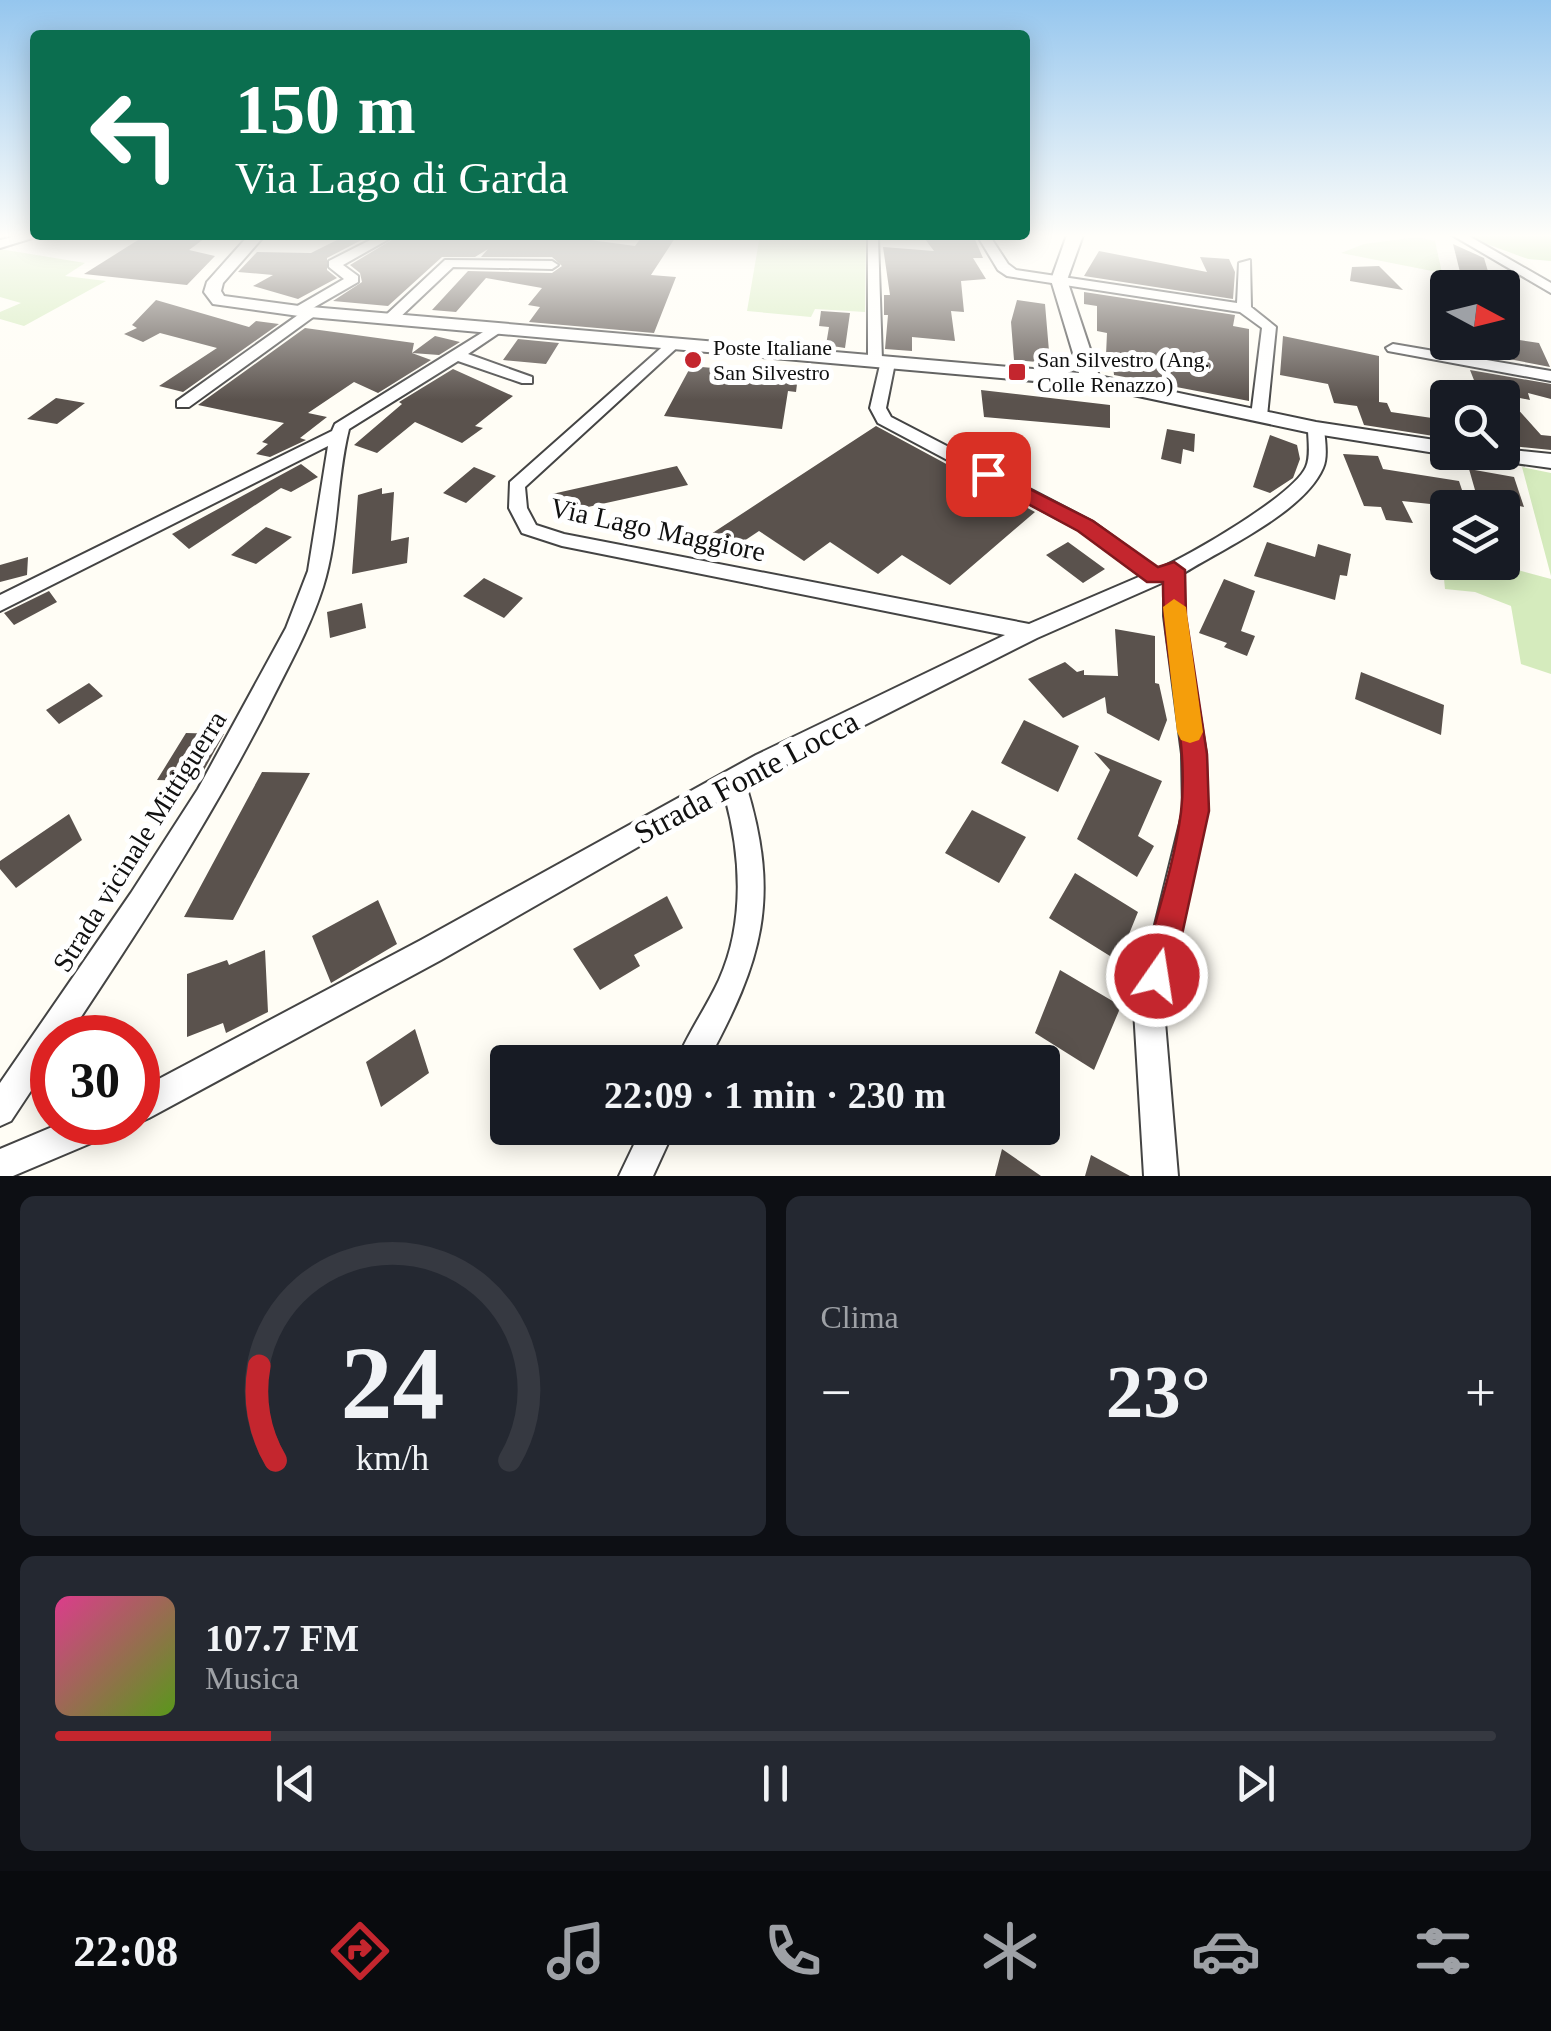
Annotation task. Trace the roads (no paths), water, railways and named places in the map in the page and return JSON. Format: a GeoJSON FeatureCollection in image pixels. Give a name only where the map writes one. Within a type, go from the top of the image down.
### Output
{"type":"FeatureCollection","features":[{"type":"Feature","properties":{"kind":"street"},"geometry":{"type":"LineString","coordinates":[[212,290],[213,295],[229,304],[1090,380],[1316,428],[1430,446]]}},
{"type":"Feature","properties":{"kind":"street"},"geometry":{"type":"LineString","coordinates":[[183,404],[337,290]]}},
{"type":"Feature","properties":{"kind":"street"},"geometry":{"type":"LineString","coordinates":[[391,318],[421,290]]}},
{"type":"Feature","properties":{"kind":"street"},"geometry":{"type":"LineString","coordinates":[[876,290],[882,363],[878,408],[884,420],[1086,526],[1164,573],[1194,754],[1195,811],[1150,1010],[1162,1176]]}},
{"type":"Feature","properties":{"kind":"street"},"geometry":{"type":"LineString","coordinates":[[1063,290],[1090,380]]}},
{"type":"Feature","properties":{"kind":"street"},"geometry":{"type":"LineString","coordinates":[[1125,290],[1244,308],[1269,327],[1259,416]]}},
{"type":"Feature","properties":{"kind":"street"},"geometry":{"type":"LineString","coordinates":[[1244,290],[1244,308]]}},
{"type":"Feature","properties":{"kind":"street"},"geometry":{"type":"LineString","coordinates":[[0,604],[339,434],[341,428],[501,326]]}},
{"type":"Feature","properties":{"kind":"street","name":"Via Lago Maggiore"},"geometry":{"type":"LineString","coordinates":[[674,344],[528,471],[516,486],[518,508],[529,529],[562,540],[1030,632]]}},
{"type":"Feature","properties":{"kind":"street"},"geometry":{"type":"LineString","coordinates":[[1393,348],[1551,376]]}},
{"type":"Feature","properties":{"kind":"street"},"geometry":{"type":"LineString","coordinates":[[459,356],[527,380]]}},
{"type":"Feature","properties":{"kind":"street","name":"Strada Fonte Locca"},"geometry":{"type":"LineString","coordinates":[[160,1096],[733,783],[764,762],[1030,632],[1164,573],[1283,504],[1318,464],[1316,428]]}},
{"type":"Feature","properties":{"kind":"street","name":"Strada vicinale Mittiguerra"},"geometry":{"type":"LineString","coordinates":[[0,1110],[192,824],[251,719],[313,589],[330,512],[339,434]]}},
{"type":"Feature","properties":{"kind":"street"},"geometry":{"type":"LineString","coordinates":[[1520,457],[1551,461]]}},
{"type":"Feature","properties":{"kind":"street"},"geometry":{"type":"LineString","coordinates":[[700,1045],[739,965],[751,913],[743,813],[733,783]]}},
{"type":"Feature","properties":{"kind":"street"},"geometry":{"type":"LineString","coordinates":[[0,1165],[48,1145]]}},
{"type":"Feature","properties":{"kind":"street"},"geometry":{"type":"LineString","coordinates":[[636,1176],[652,1145]]}},
{"type":"Feature","properties":{"kind":"place","name":"Poste Italiane San Silvestro"},"geometry":{"type":"Point","coordinates":[693,360]}},
{"type":"Feature","properties":{"kind":"place","name":"San Silvestro (Ang. Colle Renazzo)"},"geometry":{"type":"Point","coordinates":[1017,372]}}]}
